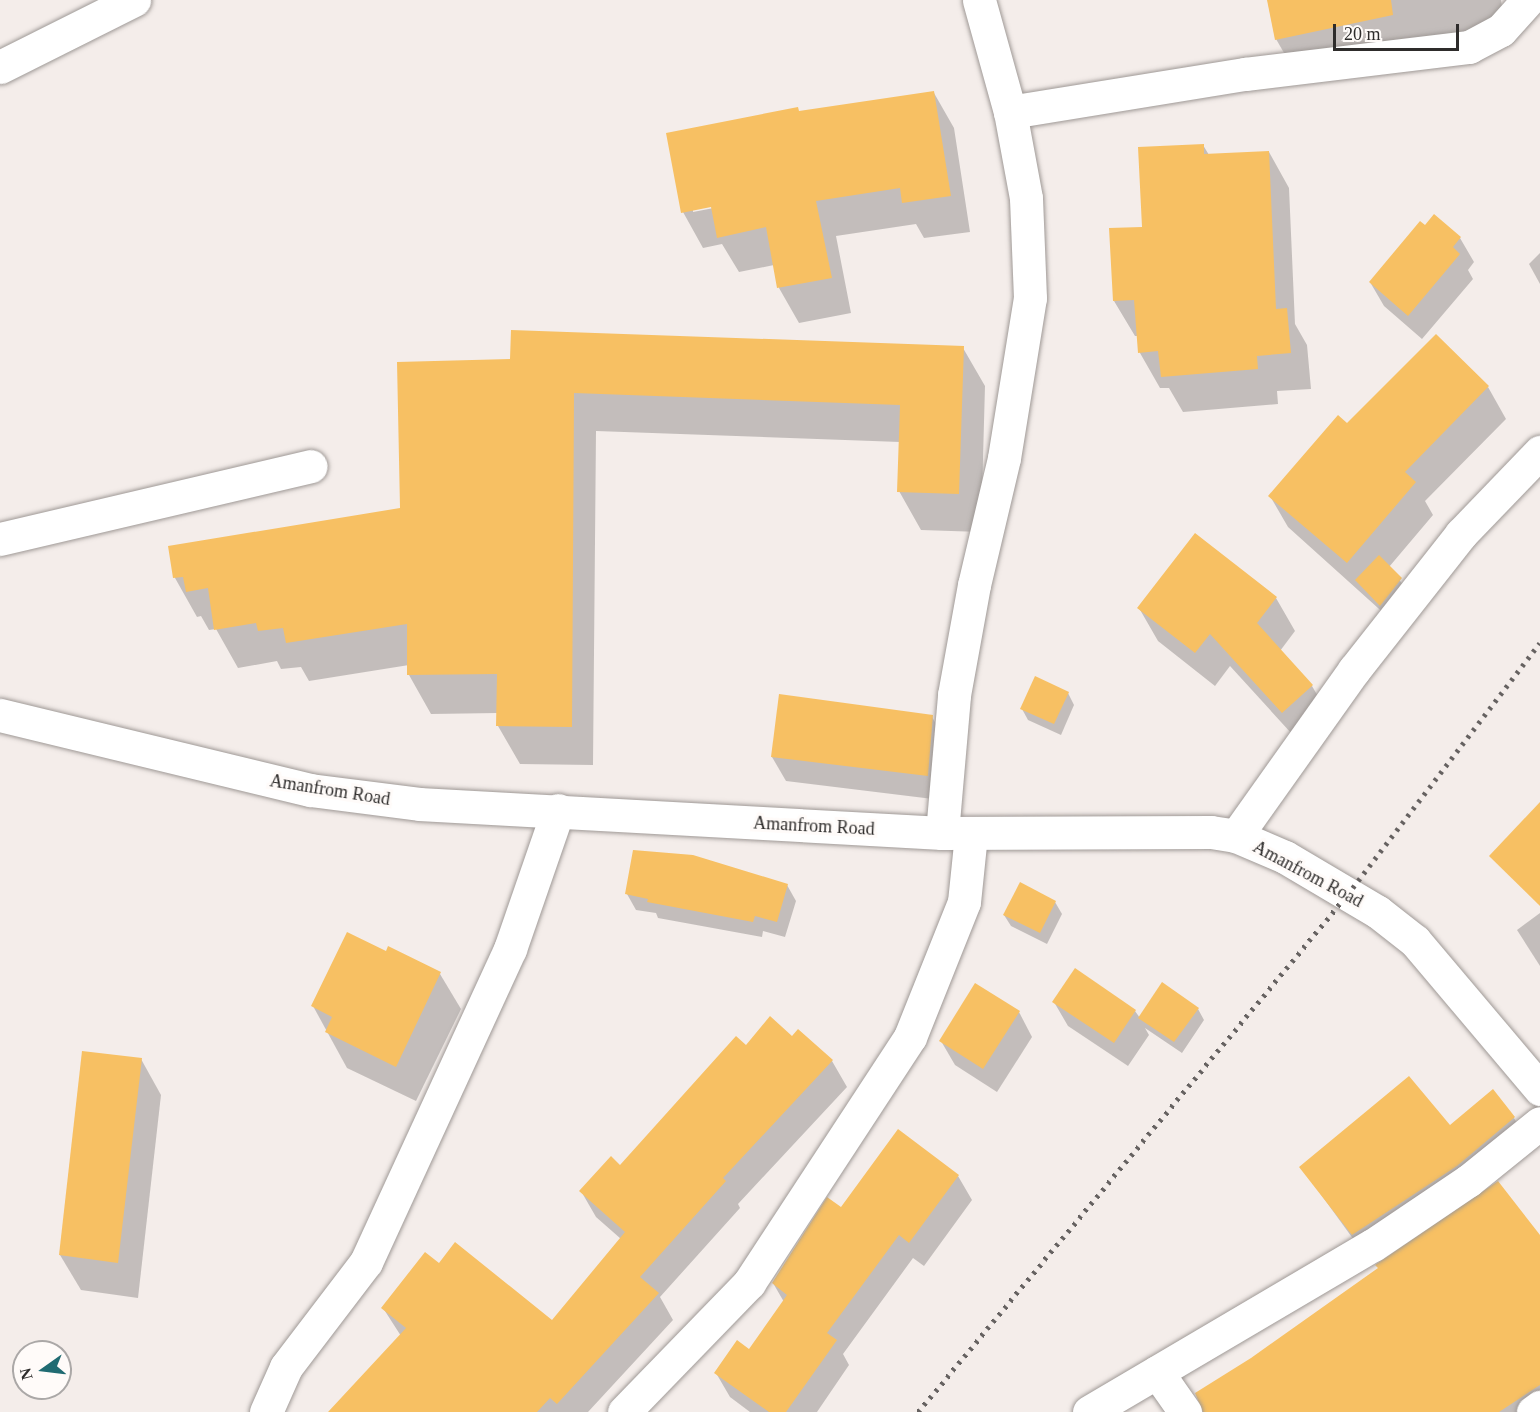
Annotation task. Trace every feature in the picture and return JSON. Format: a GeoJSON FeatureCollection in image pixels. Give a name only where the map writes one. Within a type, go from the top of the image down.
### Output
{"type":"FeatureCollection","features":[{"type":"Feature","properties":{"kind":"street"},"geometry":{"type":"LineString","coordinates":[[0,67],[134,0]]}},
{"type":"Feature","properties":{"kind":"street"},"geometry":{"type":"LineString","coordinates":[[624,1412],[749,1283],[910,1036],[964,902],[956,834],[954,695],[974,585],[1005,458],[1030,298],[1026,198],[1010,112],[979,0]]}},
{"type":"Feature","properties":{"kind":"street"},"geometry":{"type":"LineString","coordinates":[[1010,112],[1245,74],[1469,47],[1501,30],[1528,0]]}},
{"type":"Feature","properties":{"kind":"street"},"geometry":{"type":"LineString","coordinates":[[1236,836],[1354,670],[1461,534],[1540,452]]}},
{"type":"Feature","properties":{"kind":"street"},"geometry":{"type":"LineString","coordinates":[[0,539],[311,466]]}},
{"type":"Feature","properties":{"kind":"street","name":"Amanfrom Road"},"geometry":{"type":"LineString","coordinates":[[0,715],[310,790],[419,804],[956,834],[1211,832],[1236,836],[1285,857],[1378,912],[1415,941],[1540,1089]]}},
{"type":"Feature","properties":{"kind":"street"},"geometry":{"type":"LineString","coordinates":[[266,1412],[286,1367],[366,1262],[510,949],[558,810]]}},
{"type":"Feature","properties":{"kind":"street"},"geometry":{"type":"LineString","coordinates":[[1089,1412],[1373,1245],[1468,1181],[1540,1123]]}},
{"type":"Feature","properties":{"kind":"street"},"geometry":{"type":"LineString","coordinates":[[1157,1372],[1185,1412]]}},
{"type":"Feature","properties":{"kind":"street"},"geometry":{"type":"LineString","coordinates":[[1533,1412],[1540,1407]]}},
{"type":"Feature","properties":{"kind":"building"},"geometry":{"type":"Polygon","coordinates":[[[1267,0],[1391,0],[1393,15],[1275,40],[1267,0]]]}},
{"type":"Feature","properties":{"kind":"building"},"geometry":{"type":"Polygon","coordinates":[[[934,91],[951,196],[902,203],[900,188],[816,201],[832,278],[777,288],[766,227],[717,238],[711,207],[681,213],[666,133],[798,107],[799,111],[934,91]]]}},
{"type":"Feature","properties":{"kind":"building"},"geometry":{"type":"Polygon","coordinates":[[[1204,144],[1204,154],[1269,151],[1276,309],[1287,308],[1291,353],[1257,356],[1258,369],[1161,377],[1158,351],[1138,353],[1134,300],[1113,301],[1109,228],[1142,227],[1138,147],[1204,144]]]}},
{"type":"Feature","properties":{"kind":"building"},"geometry":{"type":"Polygon","coordinates":[[[1434,214],[1461,237],[1453,247],[1460,254],[1408,316],[1369,282],[1420,221],[1425,225],[1434,214]]]}},
{"type":"Feature","properties":{"kind":"building"},"geometry":{"type":"Polygon","coordinates":[[[511,330],[964,346],[959,494],[897,492],[900,405],[574,393],[572,727],[496,726],[497,674],[407,675],[407,624],[286,643],[283,628],[258,631],[256,623],[214,630],[208,588],[186,592],[183,577],[173,578],[168,546],[400,508],[397,362],[510,359],[511,330]]]}},
{"type":"Feature","properties":{"kind":"building"},"geometry":{"type":"Polygon","coordinates":[[[1436,334],[1489,386],[1405,472],[1416,482],[1347,563],[1268,496],[1338,415],[1347,423],[1436,334]]]}},
{"type":"Feature","properties":{"kind":"building"},"geometry":{"type":"Polygon","coordinates":[[[1195,533],[1277,597],[1257,623],[1313,685],[1282,713],[1210,634],[1195,653],[1137,608],[1195,533]]]}},
{"type":"Feature","properties":{"kind":"building"},"geometry":{"type":"Polygon","coordinates":[[[1379,555],[1402,578],[1380,606],[1355,580],[1379,555]]]}},
{"type":"Feature","properties":{"kind":"building"},"geometry":{"type":"Polygon","coordinates":[[[1035,676],[1069,692],[1054,724],[1020,709],[1035,676]]]}},
{"type":"Feature","properties":{"kind":"building"},"geometry":{"type":"Polygon","coordinates":[[[779,694],[933,715],[928,776],[771,757],[779,694]]]}},
{"type":"Feature","properties":{"kind":"building"},"geometry":{"type":"Polygon","coordinates":[[[1540,802],[1540,906],[1489,856],[1540,802]]]}},
{"type":"Feature","properties":{"kind":"building"},"geometry":{"type":"Polygon","coordinates":[[[633,850],[693,855],[788,884],[777,922],[755,916],[753,922],[647,902],[648,899],[625,894],[633,850]]]}},
{"type":"Feature","properties":{"kind":"building"},"geometry":{"type":"Polygon","coordinates":[[[1020,882],[1056,901],[1040,933],[1003,915],[1020,882]]]}},
{"type":"Feature","properties":{"kind":"building"},"geometry":{"type":"Polygon","coordinates":[[[347,932],[386,951],[388,946],[441,972],[396,1067],[325,1032],[332,1017],[311,1006],[347,932]]]}},
{"type":"Feature","properties":{"kind":"building"},"geometry":{"type":"Polygon","coordinates":[[[1075,968],[1136,1010],[1114,1043],[1052,1002],[1075,968]]]}},
{"type":"Feature","properties":{"kind":"building"},"geometry":{"type":"Polygon","coordinates":[[[1162,982],[1199,1008],[1174,1042],[1138,1018],[1162,982]]]}},
{"type":"Feature","properties":{"kind":"building"},"geometry":{"type":"Polygon","coordinates":[[[975,983],[1020,1011],[983,1069],[939,1041],[975,983]]]}},
{"type":"Feature","properties":{"kind":"building"},"geometry":{"type":"Polygon","coordinates":[[[770,1016],[792,1036],[798,1029],[833,1060],[723,1178],[726,1181],[640,1277],[659,1293],[557,1404],[550,1398],[537,1412],[328,1412],[406,1328],[381,1308],[425,1252],[439,1263],[455,1242],[552,1320],[625,1232],[579,1191],[611,1156],[620,1165],[736,1036],[746,1045],[770,1016]]]}},
{"type":"Feature","properties":{"kind":"building"},"geometry":{"type":"Polygon","coordinates":[[[82,1051],[142,1058],[118,1263],[59,1255],[82,1051]]]}},
{"type":"Feature","properties":{"kind":"building"},"geometry":{"type":"Polygon","coordinates":[[[1409,1076],[1450,1125],[1493,1089],[1515,1117],[1457,1166],[1352,1235],[1299,1167],[1409,1076]]]}},
{"type":"Feature","properties":{"kind":"building"},"geometry":{"type":"Polygon","coordinates":[[[898,1129],[959,1175],[909,1243],[899,1235],[827,1333],[837,1340],[786,1412],[769,1412],[714,1373],[737,1340],[749,1349],[787,1295],[772,1283],[827,1197],[841,1207],[898,1129]]]}},
{"type":"Feature","properties":{"kind":"building"},"geometry":{"type":"Polygon","coordinates":[[[1498,1181],[1540,1235],[1540,1385],[1499,1412],[1203,1412],[1195,1393],[1251,1358],[1378,1268],[1375,1265],[1498,1181]]]}},
{"type":"Feature","properties":{"kind":"railway"},"geometry":{"type":"LineString","coordinates":[[918,1412],[1347,895],[1540,643]]}}]}
